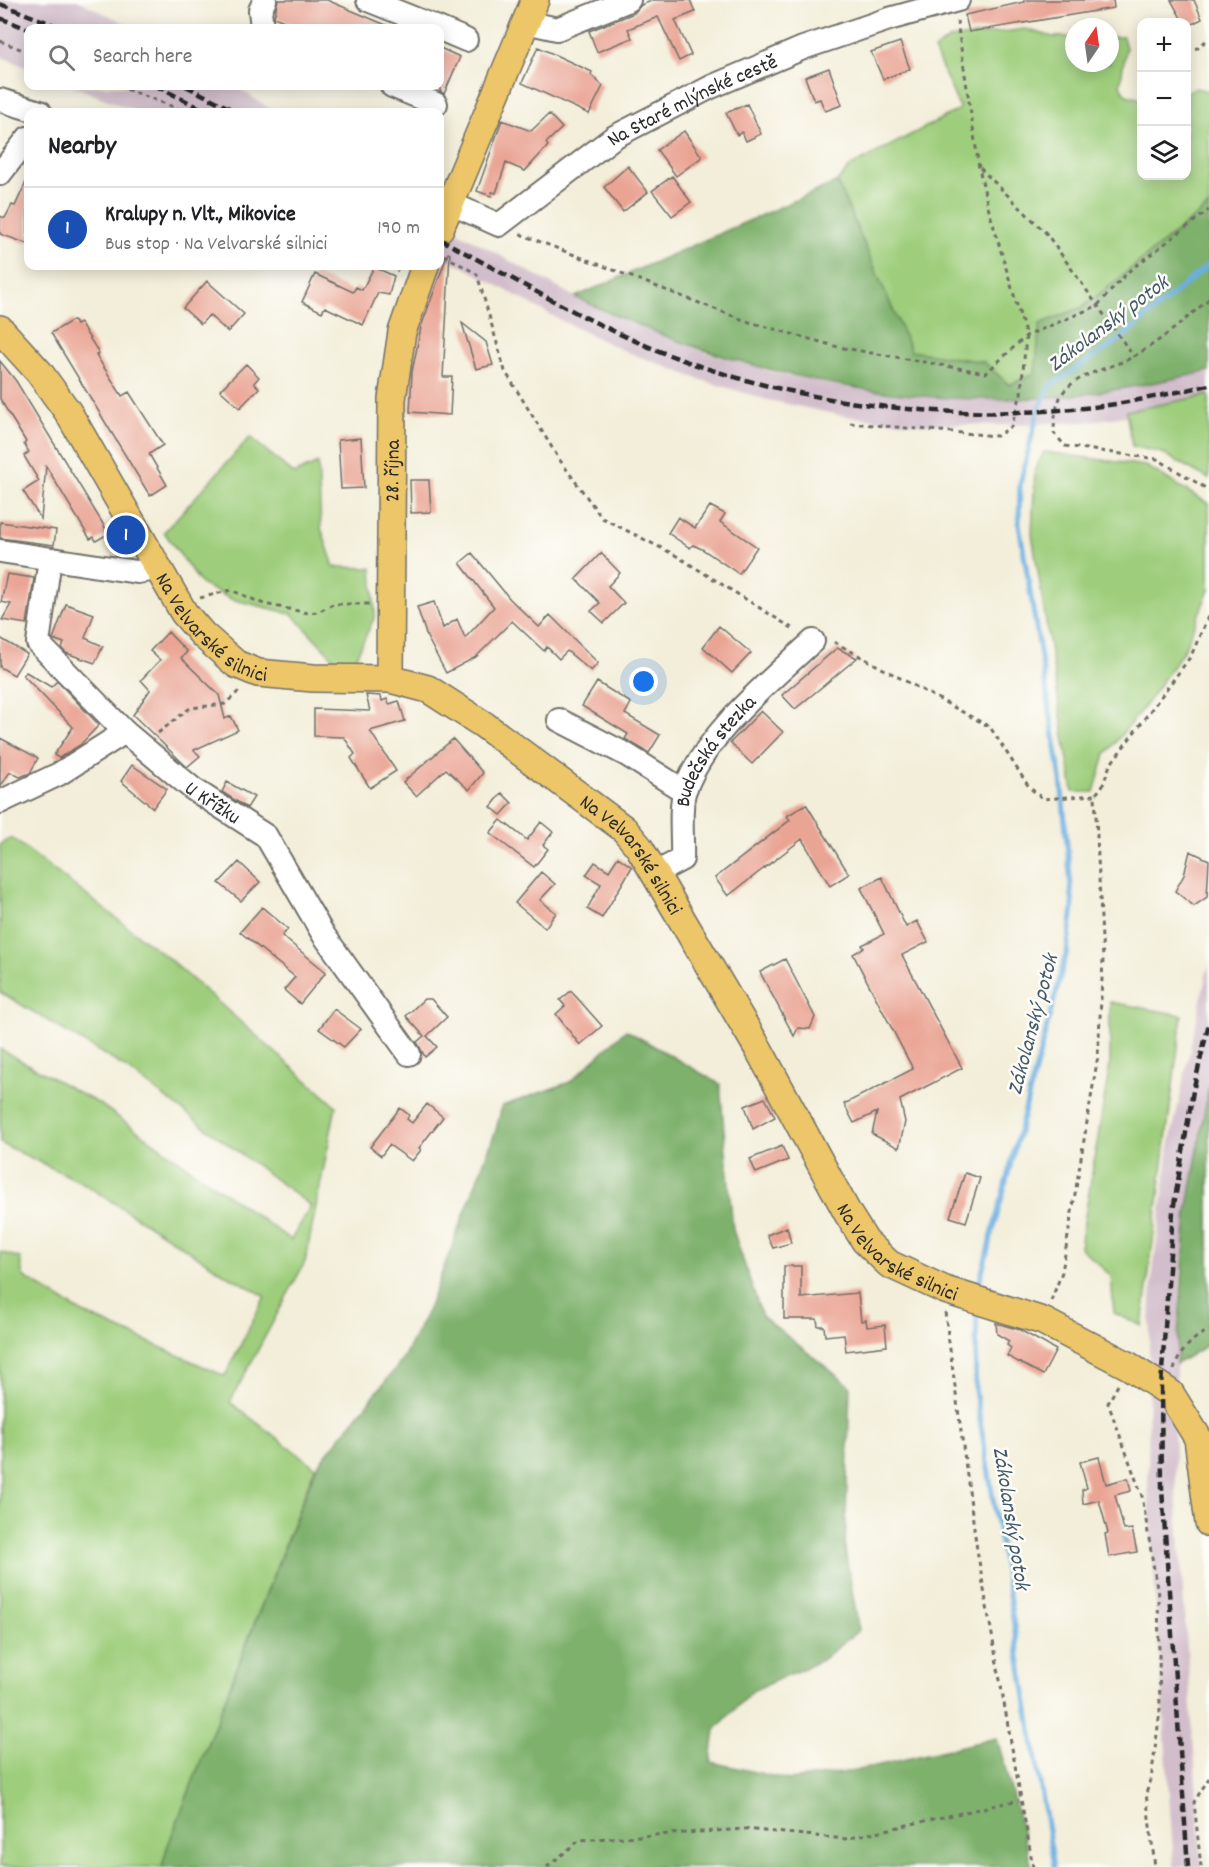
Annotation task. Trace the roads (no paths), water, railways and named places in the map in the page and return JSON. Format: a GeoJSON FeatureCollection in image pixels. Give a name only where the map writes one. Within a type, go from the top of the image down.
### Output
{"type":"FeatureCollection","features":[{"type":"Feature","properties":{"kind":"main road"},"geometry":{"type":"LineString","coordinates":[[444,218],[530,11]]}},
{"type":"Feature","properties":{"kind":"main road","name":"28. října"},"geometry":{"type":"LineString","coordinates":[[390,679],[392,399],[402,332],[415,270]]}},
{"type":"Feature","properties":{"kind":"main road","name":"Na Velvarské silnici"},"geometry":{"type":"LineString","coordinates":[[0,329],[39,372],[68,412],[184,613],[203,635],[236,664],[258,673],[313,678],[390,679],[417,685],[441,697],[611,818],[639,847],[759,1050],[865,1241],[889,1264],[950,1291],[1043,1321],[1129,1366],[1170,1393],[1198,1437],[1203,1461],[1209,1524]]}},
{"type":"Feature","properties":{"kind":"street"},"geometry":{"type":"LineString","coordinates":[[262,24],[260,10],[265,0]]}},
{"type":"Feature","properties":{"kind":"street"},"geometry":{"type":"LineString","coordinates":[[368,0],[427,24]]}},
{"type":"Feature","properties":{"kind":"street"},"geometry":{"type":"LineString","coordinates":[[530,11],[557,29],[629,0]]}},
{"type":"Feature","properties":{"kind":"street","name":"Na Staré mlýnské cestě"},"geometry":{"type":"LineString","coordinates":[[450,203],[499,225],[615,137],[711,87],[803,48],[889,19],[956,1]]}},
{"type":"Feature","properties":{"kind":"street"},"geometry":{"type":"LineString","coordinates":[[444,31],[466,40]]}},
{"type":"Feature","properties":{"kind":"street"},"geometry":{"type":"LineString","coordinates":[[402,90],[436,104]]}},
{"type":"Feature","properties":{"kind":"street"},"geometry":{"type":"LineString","coordinates":[[0,100],[27,108]]}},
{"type":"Feature","properties":{"kind":"street"},"geometry":{"type":"LineString","coordinates":[[0,174],[24,143]]}},
{"type":"Feature","properties":{"kind":"street"},"geometry":{"type":"LineString","coordinates":[[0,551],[137,572],[158,569]]}},
{"type":"Feature","properties":{"kind":"street","name":"U Křížku"},"geometry":{"type":"LineString","coordinates":[[50,560],[38,643],[133,739],[193,789],[266,836],[323,934],[409,1054]]}},
{"type":"Feature","properties":{"kind":"street","name":"Budečská stezka"},"geometry":{"type":"LineString","coordinates":[[654,874],[682,859],[684,791],[712,743],[750,699],[813,641]]}},
{"type":"Feature","properties":{"kind":"street"},"geometry":{"type":"LineString","coordinates":[[559,720],[627,755],[684,791]]}},
{"type":"Feature","properties":{"kind":"street"},"geometry":{"type":"LineString","coordinates":[[0,802],[133,739]]}},
{"type":"Feature","properties":{"kind":"waterway","name":"Zákolanský potok"},"geometry":{"type":"LineString","coordinates":[[977,1291],[1067,951],[1073,908],[1061,779],[1019,524],[1020,484],[1038,411],[1051,385],[1118,341],[1209,264]]}},
{"type":"Feature","properties":{"kind":"waterway","name":"Zákolanský potok"},"geometry":{"type":"LineString","coordinates":[[977,1309],[975,1390],[1054,1867]]}},
{"type":"Feature","properties":{"kind":"railway"},"geometry":{"type":"LineString","coordinates":[[0,4],[52,24]]}},
{"type":"Feature","properties":{"kind":"railway"},"geometry":{"type":"LineString","coordinates":[[0,18],[24,27]]}},
{"type":"Feature","properties":{"kind":"railway"},"geometry":{"type":"LineString","coordinates":[[164,90],[200,108]]}},
{"type":"Feature","properties":{"kind":"railway"},"geometry":{"type":"LineString","coordinates":[[194,90],[229,108]]}},
{"type":"Feature","properties":{"kind":"railway"},"geometry":{"type":"LineString","coordinates":[[444,241],[624,336],[734,377],[791,391],[850,402],[908,409],[1026,412],[1115,404],[1209,385]]}},
{"type":"Feature","properties":{"kind":"railway"},"geometry":{"type":"LineString","coordinates":[[1188,1867],[1162,1489],[1161,1386],[1173,1211],[1193,1091],[1209,1023]]}},
{"type":"Feature","properties":{"kind":"place","name":"Kralupy n. Vlt., Mikovice"},"geometry":{"type":"Point","coordinates":[126,535]}}]}
